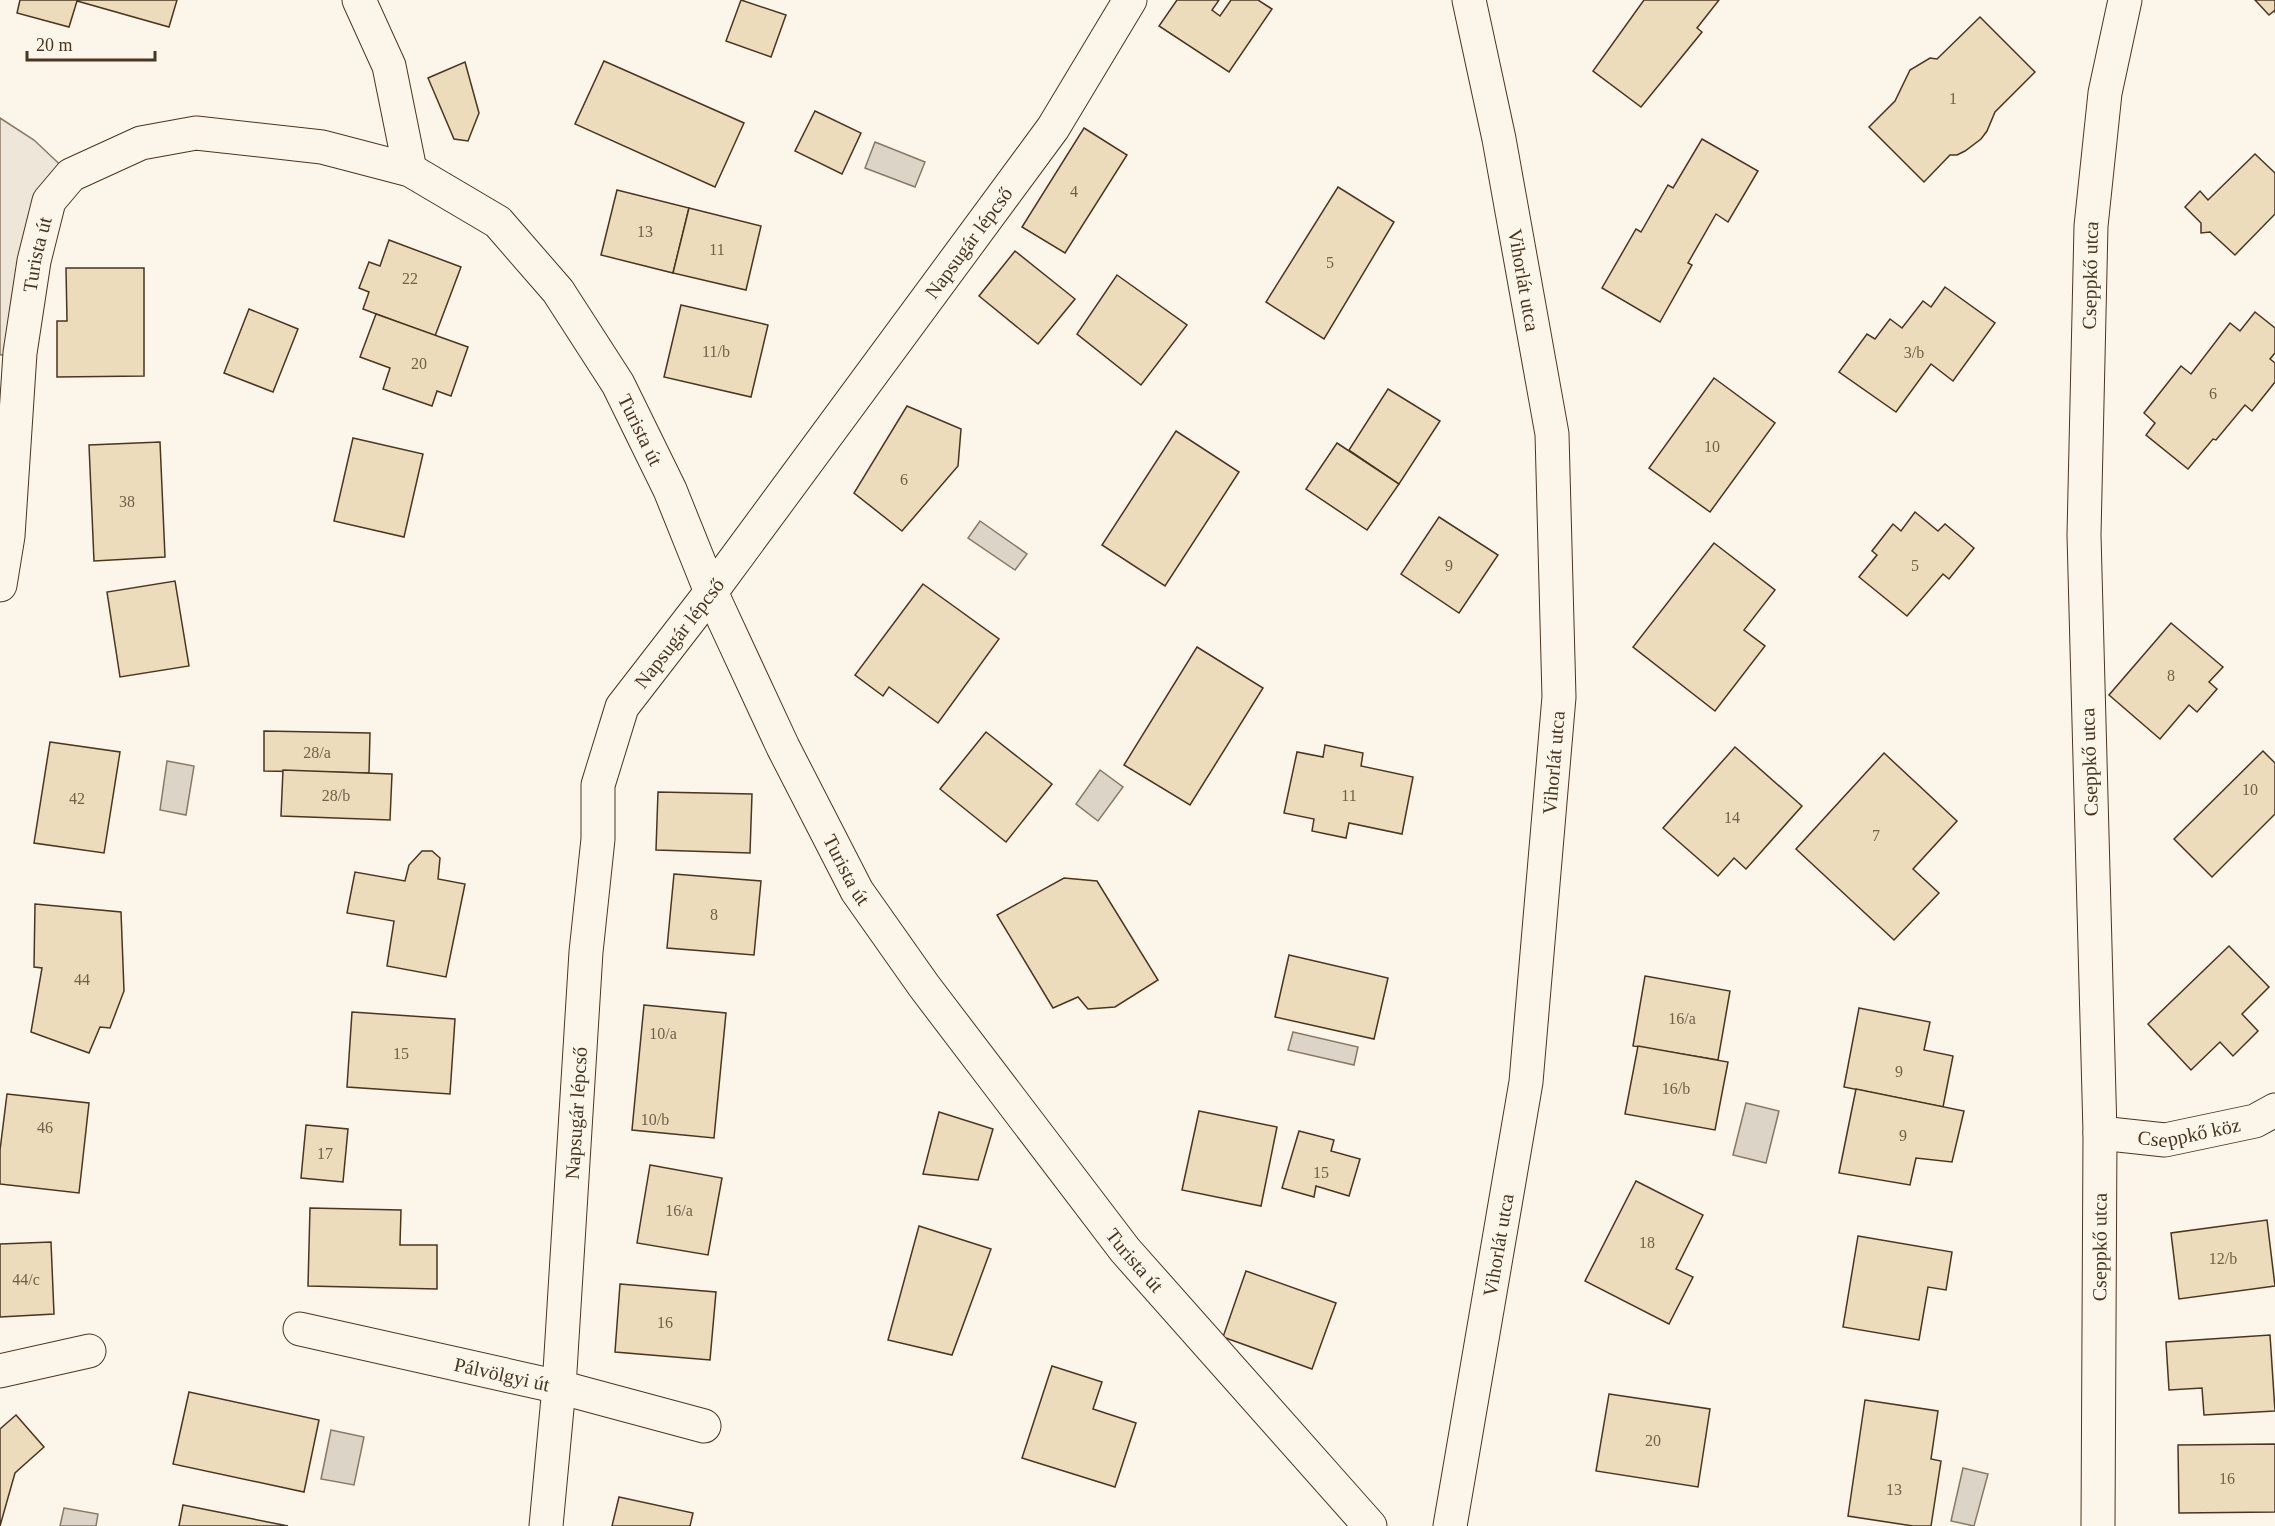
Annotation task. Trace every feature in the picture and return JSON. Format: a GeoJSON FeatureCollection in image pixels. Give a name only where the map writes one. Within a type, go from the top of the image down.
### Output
{"type":"FeatureCollection","features":[{"type":"Feature","properties":{"kind":"street"},"geometry":{"type":"LineString","coordinates":[[359,0],[389,66],[410,170]]}},
{"type":"Feature","properties":{"kind":"street","name":"Napsugár lépcső"},"geometry":{"type":"LineString","coordinates":[[546,1526],[559,1387],[586,952],[598,839],[598,785],[622,706],[711,592],[1053,128],[1130,0]]}},
{"type":"Feature","properties":{"kind":"street","name":"Vihorlát utca"},"geometry":{"type":"LineString","coordinates":[[1450,1526],[1526,1082],[1559,697],[1552,434],[1499,139],[1469,0]]}},
{"type":"Feature","properties":{"kind":"street","name":"Cseppkő utca"},"geometry":{"type":"LineString","coordinates":[[2098,1526],[2100,1133],[2084,536],[2091,226],[2105,93],[2125,0]]}},
{"type":"Feature","properties":{"kind":"street","name":"Turista út"},"geometry":{"type":"LineString","coordinates":[[0,585],[8,536],[20,354],[34,261],[49,201],[71,175],[141,142],[195,133],[322,147],[410,170],[498,222],[558,291],[618,384],[641,426],[670,490],[711,592],[783,747],[856,891],[924,986],[1125,1250],[1370,1526]]}},
{"type":"Feature","properties":{"kind":"street","name":"Cseppkő köz"},"geometry":{"type":"LineString","coordinates":[[2100,1133],[2165,1140],[2255,1121],[2275,1110]]}},
{"type":"Feature","properties":{"kind":"street","name":"Pálvölgyi út"},"geometry":{"type":"LineString","coordinates":[[300,1329],[559,1387],[704,1426]]}},
{"type":"Feature","properties":{"kind":"street"},"geometry":{"type":"LineString","coordinates":[[0,1371],[88,1351]]}},
{"type":"Feature","properties":{"kind":"shaded area"},"geometry":{"type":"Polygon","coordinates":[[[0,118],[34,140],[71,175],[20,353],[0,355],[0,118]]]}},
{"type":"Feature","properties":{"kind":"shaded area"},"geometry":{"type":"Polygon","coordinates":[[[875,142],[925,162],[915,187],[865,168],[875,142]]]}},
{"type":"Feature","properties":{"kind":"shaded area"},"geometry":{"type":"Polygon","coordinates":[[[980,521],[1027,554],[1015,570],[968,538],[980,521]]]}},
{"type":"Feature","properties":{"kind":"shaded area"},"geometry":{"type":"Polygon","coordinates":[[[167,761],[194,766],[186,815],[160,810],[167,761]]]}},
{"type":"Feature","properties":{"kind":"shaded area"},"geometry":{"type":"Polygon","coordinates":[[[1100,770],[1123,787],[1098,821],[1076,804],[1100,770]]]}},
{"type":"Feature","properties":{"kind":"shaded area"},"geometry":{"type":"Polygon","coordinates":[[[1293,1032],[1358,1047],[1354,1065],[1288,1050],[1293,1032]]]}},
{"type":"Feature","properties":{"kind":"shaded area"},"geometry":{"type":"Polygon","coordinates":[[[1746,1103],[1779,1111],[1766,1163],[1733,1155],[1746,1103]]]}},
{"type":"Feature","properties":{"kind":"shaded area"},"geometry":{"type":"Polygon","coordinates":[[[331,1430],[364,1437],[354,1485],[321,1479],[331,1430]]]}},
{"type":"Feature","properties":{"kind":"shaded area"},"geometry":{"type":"Polygon","coordinates":[[[1963,1468],[1988,1474],[1974,1526],[1951,1521],[1963,1468]]]}},
{"type":"Feature","properties":{"kind":"shaded area"},"geometry":{"type":"Polygon","coordinates":[[[64,1508],[98,1514],[96,1526],[60,1526],[64,1508]]]}},
{"type":"Feature","properties":{"kind":"building"},"geometry":{"type":"Polygon","coordinates":[[[20,0],[177,0],[169,27],[77,1],[69,27],[17,13],[20,0]]]}},
{"type":"Feature","properties":{"kind":"building"},"geometry":{"type":"Polygon","coordinates":[[[741,0],[786,15],[771,57],[726,41],[741,0]]]}},
{"type":"Feature","properties":{"kind":"building"},"geometry":{"type":"Polygon","coordinates":[[[1177,0],[1219,0],[1212,10],[1220,16],[1231,0],[1258,0],[1272,9],[1229,72],[1159,26],[1177,0]]]}},
{"type":"Feature","properties":{"kind":"building"},"geometry":{"type":"Polygon","coordinates":[[[1644,0],[1719,0],[1697,28],[1702,32],[1641,107],[1593,71],[1644,0]]]}},
{"type":"Feature","properties":{"kind":"building"},"geometry":{"type":"Polygon","coordinates":[[[2255,0],[2275,0],[2275,12],[2269,15],[2255,0]]]}},
{"type":"Feature","properties":{"kind":"building"},"geometry":{"type":"Polygon","coordinates":[[[1980,17],[2035,72],[1995,112],[1981,139],[1965,151],[1957,155],[1950,155],[1924,182],[1869,127],[1895,101],[1910,70],[1930,58],[1937,59],[1980,17]]]}},
{"type":"Feature","properties":{"kind":"building"},"geometry":{"type":"Polygon","coordinates":[[[604,61],[744,123],[715,187],[575,124],[604,61]]]}},
{"type":"Feature","properties":{"kind":"building"},"geometry":{"type":"Polygon","coordinates":[[[465,62],[479,113],[468,141],[454,139],[428,78],[465,62]]]}},
{"type":"Feature","properties":{"kind":"building"},"geometry":{"type":"Polygon","coordinates":[[[815,111],[861,133],[842,174],[795,151],[815,111]]]}},
{"type":"Feature","properties":{"kind":"building"},"geometry":{"type":"Polygon","coordinates":[[[1084,128],[1127,155],[1065,253],[1022,227],[1084,128]]]}},
{"type":"Feature","properties":{"kind":"building"},"geometry":{"type":"Polygon","coordinates":[[[1702,139],[1758,171],[1728,222],[1716,214],[1688,263],[1692,265],[1660,322],[1602,288],[1636,229],[1641,232],[1668,185],[1673,188],[1702,139]]]}},
{"type":"Feature","properties":{"kind":"building"},"geometry":{"type":"Polygon","coordinates":[[[2255,154],[2275,173],[2275,214],[2235,255],[2210,232],[2201,233],[2201,223],[2185,207],[2200,191],[2208,200],[2255,154]]]}},
{"type":"Feature","properties":{"kind":"building"},"geometry":{"type":"Polygon","coordinates":[[[1338,187],[1394,222],[1324,339],[1266,302],[1338,187]]]}},
{"type":"Feature","properties":{"kind":"building"},"geometry":{"type":"Polygon","coordinates":[[[617,190],[689,208],[673,273],[601,255],[617,190]]]}},
{"type":"Feature","properties":{"kind":"building"},"geometry":{"type":"Polygon","coordinates":[[[689,208],[761,226],[746,290],[673,273],[689,208]]]}},
{"type":"Feature","properties":{"kind":"building"},"geometry":{"type":"Polygon","coordinates":[[[389,240],[461,267],[435,336],[363,309],[369,292],[359,288],[369,262],[380,266],[389,240]]]}},
{"type":"Feature","properties":{"kind":"building"},"geometry":{"type":"Polygon","coordinates":[[[1015,251],[1075,299],[1038,344],[979,296],[1015,251]]]}},
{"type":"Feature","properties":{"kind":"building"},"geometry":{"type":"Polygon","coordinates":[[[66,268],[144,268],[144,376],[57,377],[57,321],[67,321],[66,268]]]}},
{"type":"Feature","properties":{"kind":"building"},"geometry":{"type":"Polygon","coordinates":[[[1117,275],[1187,325],[1141,385],[1077,334],[1117,275]]]}},
{"type":"Feature","properties":{"kind":"building"},"geometry":{"type":"Polygon","coordinates":[[[1945,287],[1995,323],[1953,381],[1931,364],[1896,412],[1839,372],[1867,334],[1875,339],[1890,319],[1902,328],[1923,301],[1931,307],[1945,287]]]}},
{"type":"Feature","properties":{"kind":"building"},"geometry":{"type":"Polygon","coordinates":[[[681,305],[768,325],[751,397],[664,377],[681,305]]]}},
{"type":"Feature","properties":{"kind":"building"},"geometry":{"type":"Polygon","coordinates":[[[249,309],[298,329],[273,392],[224,373],[249,309]]]}},
{"type":"Feature","properties":{"kind":"building"},"geometry":{"type":"Polygon","coordinates":[[[2255,312],[2275,328],[2275,353],[2270,359],[2275,363],[2275,382],[2252,411],[2245,405],[2188,469],[2146,435],[2155,423],[2144,413],[2181,366],[2191,374],[2230,323],[2240,331],[2255,312]]]}},
{"type":"Feature","properties":{"kind":"building"},"geometry":{"type":"Polygon","coordinates":[[[376,314],[468,347],[451,396],[437,391],[432,406],[383,389],[390,368],[360,357],[376,314]]]}},
{"type":"Feature","properties":{"kind":"building"},"geometry":{"type":"Polygon","coordinates":[[[1714,378],[1775,423],[1710,512],[1649,468],[1714,378]]]}},
{"type":"Feature","properties":{"kind":"building"},"geometry":{"type":"Polygon","coordinates":[[[1388,389],[1440,421],[1399,484],[1349,450],[1388,389]]]}},
{"type":"Feature","properties":{"kind":"building"},"geometry":{"type":"Polygon","coordinates":[[[907,406],[961,429],[958,466],[902,531],[854,493],[907,406]]]}},
{"type":"Feature","properties":{"kind":"building"},"geometry":{"type":"Polygon","coordinates":[[[1176,431],[1239,472],[1165,586],[1102,545],[1176,431]]]}},
{"type":"Feature","properties":{"kind":"building"},"geometry":{"type":"Polygon","coordinates":[[[353,438],[423,454],[404,537],[334,521],[353,438]]]}},
{"type":"Feature","properties":{"kind":"building"},"geometry":{"type":"Polygon","coordinates":[[[160,442],[165,557],[94,561],[89,445],[160,442]]]}},
{"type":"Feature","properties":{"kind":"building"},"geometry":{"type":"Polygon","coordinates":[[[1337,443],[1399,484],[1367,530],[1306,489],[1337,443]]]}},
{"type":"Feature","properties":{"kind":"building"},"geometry":{"type":"Polygon","coordinates":[[[1915,512],[1938,531],[1945,524],[1974,548],[1949,579],[1943,574],[1907,616],[1859,577],[1877,555],[1872,551],[1893,524],[1901,531],[1915,512]]]}},
{"type":"Feature","properties":{"kind":"building"},"geometry":{"type":"Polygon","coordinates":[[[1439,517],[1498,555],[1459,613],[1401,574],[1439,517]]]}},
{"type":"Feature","properties":{"kind":"building"},"geometry":{"type":"Polygon","coordinates":[[[1714,543],[1775,590],[1744,630],[1765,646],[1715,711],[1633,647],[1714,543]]]}},
{"type":"Feature","properties":{"kind":"building"},"geometry":{"type":"Polygon","coordinates":[[[175,581],[189,666],[120,677],[107,592],[175,581]]]}},
{"type":"Feature","properties":{"kind":"building"},"geometry":{"type":"Polygon","coordinates":[[[923,584],[999,639],[938,723],[889,687],[883,696],[855,675],[923,584]]]}},
{"type":"Feature","properties":{"kind":"building"},"geometry":{"type":"Polygon","coordinates":[[[2171,623],[2223,667],[2209,682],[2217,689],[2197,712],[2189,705],[2160,739],[2109,695],[2171,623]]]}},
{"type":"Feature","properties":{"kind":"building"},"geometry":{"type":"Polygon","coordinates":[[[1197,647],[1263,688],[1190,805],[1124,765],[1197,647]]]}},
{"type":"Feature","properties":{"kind":"building"},"geometry":{"type":"Polygon","coordinates":[[[264,731],[370,733],[369,773],[264,771],[264,731]]]}},
{"type":"Feature","properties":{"kind":"building"},"geometry":{"type":"Polygon","coordinates":[[[986,732],[1052,784],[1006,842],[940,789],[986,732]]]}},
{"type":"Feature","properties":{"kind":"building"},"geometry":{"type":"Polygon","coordinates":[[[50,742],[120,752],[104,853],[34,843],[50,742]]]}},
{"type":"Feature","properties":{"kind":"building"},"geometry":{"type":"Polygon","coordinates":[[[1325,745],[1363,753],[1361,766],[1413,777],[1402,834],[1349,823],[1346,838],[1312,831],[1314,819],[1284,813],[1297,752],[1323,757],[1325,745]]]}},
{"type":"Feature","properties":{"kind":"building"},"geometry":{"type":"Polygon","coordinates":[[[1735,747],[1802,806],[1746,869],[1734,858],[1718,876],[1663,828],[1735,747]]]}},
{"type":"Feature","properties":{"kind":"building"},"geometry":{"type":"Polygon","coordinates":[[[2263,751],[2275,763],[2275,814],[2212,877],[2174,839],[2263,751]]]}},
{"type":"Feature","properties":{"kind":"building"},"geometry":{"type":"Polygon","coordinates":[[[1884,753],[1957,821],[1913,869],[1939,893],[1894,940],[1796,849],[1884,753]]]}},
{"type":"Feature","properties":{"kind":"building"},"geometry":{"type":"Polygon","coordinates":[[[283,770],[392,774],[390,820],[281,816],[283,770]]]}},
{"type":"Feature","properties":{"kind":"building"},"geometry":{"type":"Polygon","coordinates":[[[658,792],[752,794],[750,853],[656,850],[658,792]]]}},
{"type":"Feature","properties":{"kind":"building"},"geometry":{"type":"Polygon","coordinates":[[[422,851],[432,851],[440,858],[438,879],[465,884],[446,977],[387,966],[394,921],[347,913],[355,872],[405,881],[409,865],[422,851]]]}},
{"type":"Feature","properties":{"kind":"building"},"geometry":{"type":"Polygon","coordinates":[[[674,874],[761,881],[754,955],[667,948],[674,874]]]}},
{"type":"Feature","properties":{"kind":"building"},"geometry":{"type":"Polygon","coordinates":[[[1064,878],[1097,881],[1158,980],[1115,1007],[1088,1009],[1078,997],[1053,1008],[997,915],[1064,878]]]}},
{"type":"Feature","properties":{"kind":"building"},"geometry":{"type":"Polygon","coordinates":[[[35,904],[121,912],[124,991],[110,1028],[100,1027],[89,1053],[31,1032],[42,968],[34,967],[35,904]]]}},
{"type":"Feature","properties":{"kind":"building"},"geometry":{"type":"Polygon","coordinates":[[[2229,946],[2269,987],[2242,1014],[2258,1031],[2233,1056],[2220,1042],[2191,1070],[2148,1024],[2229,946]]]}},
{"type":"Feature","properties":{"kind":"building"},"geometry":{"type":"Polygon","coordinates":[[[1289,955],[1388,978],[1374,1039],[1275,1017],[1289,955]]]}},
{"type":"Feature","properties":{"kind":"building"},"geometry":{"type":"Polygon","coordinates":[[[1645,976],[1730,991],[1718,1060],[1633,1046],[1645,976]]]}},
{"type":"Feature","properties":{"kind":"building"},"geometry":{"type":"Polygon","coordinates":[[[644,1005],[726,1013],[714,1138],[632,1130],[644,1005]]]}},
{"type":"Feature","properties":{"kind":"building"},"geometry":{"type":"Polygon","coordinates":[[[1859,1008],[1930,1022],[1924,1050],[1953,1056],[1943,1107],[1844,1087],[1859,1008]]]}},
{"type":"Feature","properties":{"kind":"building"},"geometry":{"type":"Polygon","coordinates":[[[352,1012],[455,1019],[450,1094],[347,1087],[352,1012]]]}},
{"type":"Feature","properties":{"kind":"building"},"geometry":{"type":"Polygon","coordinates":[[[1638,1046],[1728,1062],[1715,1130],[1625,1114],[1638,1046]]]}},
{"type":"Feature","properties":{"kind":"building"},"geometry":{"type":"Polygon","coordinates":[[[1856,1089],[1964,1111],[1952,1162],[1916,1158],[1910,1185],[1839,1173],[1856,1089]]]}},
{"type":"Feature","properties":{"kind":"building"},"geometry":{"type":"Polygon","coordinates":[[[7,1094],[89,1103],[79,1193],[0,1184],[0,1150],[7,1094]]]}},
{"type":"Feature","properties":{"kind":"building"},"geometry":{"type":"Polygon","coordinates":[[[1199,1111],[1277,1127],[1261,1206],[1182,1190],[1199,1111]]]}},
{"type":"Feature","properties":{"kind":"building"},"geometry":{"type":"Polygon","coordinates":[[[939,1112],[993,1129],[978,1180],[923,1174],[939,1112]]]}},
{"type":"Feature","properties":{"kind":"building"},"geometry":{"type":"Polygon","coordinates":[[[306,1125],[348,1129],[343,1182],[301,1178],[306,1125]]]}},
{"type":"Feature","properties":{"kind":"building"},"geometry":{"type":"Polygon","coordinates":[[[1299,1131],[1334,1140],[1331,1151],[1360,1159],[1349,1196],[1316,1186],[1314,1197],[1282,1188],[1299,1131]]]}},
{"type":"Feature","properties":{"kind":"building"},"geometry":{"type":"Polygon","coordinates":[[[650,1165],[722,1178],[708,1255],[637,1243],[650,1165]]]}},
{"type":"Feature","properties":{"kind":"building"},"geometry":{"type":"Polygon","coordinates":[[[1636,1181],[1703,1215],[1676,1269],[1693,1277],[1669,1324],[1585,1281],[1636,1181]]]}},
{"type":"Feature","properties":{"kind":"building"},"geometry":{"type":"Polygon","coordinates":[[[310,1208],[401,1210],[400,1245],[437,1245],[437,1289],[308,1286],[310,1208]]]}},
{"type":"Feature","properties":{"kind":"building"},"geometry":{"type":"Polygon","coordinates":[[[2267,1220],[2275,1286],[2179,1299],[2171,1233],[2267,1220]]]}},
{"type":"Feature","properties":{"kind":"building"},"geometry":{"type":"Polygon","coordinates":[[[919,1226],[991,1249],[952,1355],[888,1340],[919,1226]]]}},
{"type":"Feature","properties":{"kind":"building"},"geometry":{"type":"Polygon","coordinates":[[[1858,1236],[1952,1252],[1946,1290],[1928,1287],[1919,1340],[1843,1327],[1858,1236]]]}},
{"type":"Feature","properties":{"kind":"building"},"geometry":{"type":"Polygon","coordinates":[[[51,1242],[54,1314],[0,1317],[0,1244],[51,1242]]]}},
{"type":"Feature","properties":{"kind":"building"},"geometry":{"type":"Polygon","coordinates":[[[1246,1271],[1336,1303],[1312,1369],[1223,1337],[1246,1271]]]}},
{"type":"Feature","properties":{"kind":"building"},"geometry":{"type":"Polygon","coordinates":[[[620,1284],[716,1292],[710,1360],[615,1352],[620,1284]]]}},
{"type":"Feature","properties":{"kind":"building"},"geometry":{"type":"Polygon","coordinates":[[[2270,1335],[2275,1411],[2204,1415],[2202,1388],[2169,1390],[2166,1342],[2270,1335]]]}},
{"type":"Feature","properties":{"kind":"building"},"geometry":{"type":"Polygon","coordinates":[[[1052,1366],[1102,1382],[1093,1409],[1136,1423],[1115,1487],[1022,1458],[1052,1366]]]}},
{"type":"Feature","properties":{"kind":"building"},"geometry":{"type":"Polygon","coordinates":[[[189,1392],[319,1420],[304,1492],[173,1464],[189,1392]]]}},
{"type":"Feature","properties":{"kind":"building"},"geometry":{"type":"Polygon","coordinates":[[[1609,1394],[1710,1409],[1698,1487],[1596,1471],[1609,1394]]]}},
{"type":"Feature","properties":{"kind":"building"},"geometry":{"type":"Polygon","coordinates":[[[1865,1400],[1938,1411],[1931,1459],[1941,1461],[1931,1526],[1913,1526],[1848,1516],[1865,1400]]]}},
{"type":"Feature","properties":{"kind":"building"},"geometry":{"type":"Polygon","coordinates":[[[16,1415],[44,1447],[15,1473],[0,1526],[0,1429],[16,1415]]]}},
{"type":"Feature","properties":{"kind":"building"},"geometry":{"type":"Polygon","coordinates":[[[2275,1444],[2275,1512],[2179,1513],[2178,1445],[2275,1444]]]}},
{"type":"Feature","properties":{"kind":"building"},"geometry":{"type":"Polygon","coordinates":[[[619,1497],[693,1513],[690,1526],[612,1526],[619,1497]]]}},
{"type":"Feature","properties":{"kind":"building"},"geometry":{"type":"Polygon","coordinates":[[[183,1505],[288,1526],[179,1526],[183,1505]]]}}]}
